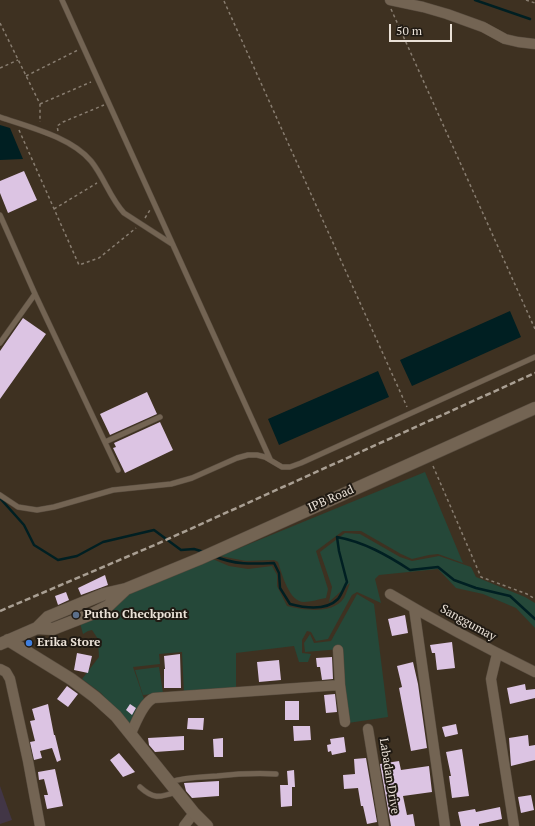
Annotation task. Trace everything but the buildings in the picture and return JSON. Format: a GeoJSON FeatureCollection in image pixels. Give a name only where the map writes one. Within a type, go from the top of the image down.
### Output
{"type":"FeatureCollection","features":[{"type":"Feature","properties":{"kind":"street"},"geometry":{"type":"LineString","coordinates":[[390,4],[423,6],[483,27],[505,39],[535,44]]}},
{"type":"Feature","properties":{"kind":"street","name":"IPB Road"},"geometry":{"type":"LineString","coordinates":[[4,642],[37,628],[53,629],[94,613],[108,606],[126,589],[238,542],[535,408]]}},
{"type":"Feature","properties":{"kind":"street","name":"Sanggumay"},"geometry":{"type":"LineString","coordinates":[[390,594],[497,654],[535,672]]}},
{"type":"Feature","properties":{"kind":"street"},"geometry":{"type":"LineString","coordinates":[[414,608],[445,826]]}},
{"type":"Feature","properties":{"kind":"street"},"geometry":{"type":"LineString","coordinates":[[4,642],[56,669],[95,697],[116,716],[194,813],[207,826]]}},
{"type":"Feature","properties":{"kind":"street"},"geometry":{"type":"LineString","coordinates":[[338,650],[340,685],[345,722]]}},
{"type":"Feature","properties":{"kind":"street"},"geometry":{"type":"LineString","coordinates":[[497,654],[491,679],[514,826]]}},
{"type":"Feature","properties":{"kind":"street"},"geometry":{"type":"LineString","coordinates":[[0,669],[6,672],[10,678],[40,826]]}},
{"type":"Feature","properties":{"kind":"street"},"geometry":{"type":"LineString","coordinates":[[131,733],[148,700],[154,698],[340,685]]}},
{"type":"Feature","properties":{"kind":"street","name":"Labadan Drive"},"geometry":{"type":"LineString","coordinates":[[368,729],[384,826]]}},
{"type":"Feature","properties":{"kind":"street"},"geometry":{"type":"LineString","coordinates":[[184,826],[194,813]]}},
{"type":"Feature","properties":{"kind":"lane"},"geometry":{"type":"LineString","coordinates":[[62,0],[270,460]]}},
{"type":"Feature","properties":{"kind":"lane"},"geometry":{"type":"LineString","coordinates":[[0,117],[39,130],[60,139],[78,150],[90,160],[104,179],[118,206],[124,213],[173,244]]}},
{"type":"Feature","properties":{"kind":"lane"},"geometry":{"type":"LineString","coordinates":[[0,215],[35,294],[118,470]]}},
{"type":"Feature","properties":{"kind":"lane"},"geometry":{"type":"LineString","coordinates":[[0,344],[35,294]]}},
{"type":"Feature","properties":{"kind":"lane"},"geometry":{"type":"LineString","coordinates":[[0,495],[18,507],[37,510],[54,507],[113,490],[170,484],[192,478],[237,458],[248,455],[266,457],[282,467],[296,465],[535,357]]}},
{"type":"Feature","properties":{"kind":"lane"},"geometry":{"type":"LineString","coordinates":[[105,442],[160,417]]}},
{"type":"Feature","properties":{"kind":"lane"},"geometry":{"type":"LineString","coordinates":[[140,787],[148,794],[154,796],[168,795],[180,778],[257,773],[276,774]]}},
{"type":"Feature","properties":{"kind":"path"},"geometry":{"type":"LineString","coordinates":[[526,0],[535,3]]}},
{"type":"Feature","properties":{"kind":"path"},"geometry":{"type":"LineString","coordinates":[[224,1],[410,413]]}},
{"type":"Feature","properties":{"kind":"path"},"geometry":{"type":"LineString","coordinates":[[390,4],[535,328]]}},
{"type":"Feature","properties":{"kind":"path"},"geometry":{"type":"LineString","coordinates":[[0,24],[40,104],[39,130]]}},
{"type":"Feature","properties":{"kind":"path"},"geometry":{"type":"LineString","coordinates":[[26,76],[83,48]]}},
{"type":"Feature","properties":{"kind":"path"},"geometry":{"type":"LineString","coordinates":[[0,68],[18,60]]}},
{"type":"Feature","properties":{"kind":"path"},"geometry":{"type":"LineString","coordinates":[[40,104],[98,79]]}},
{"type":"Feature","properties":{"kind":"path"},"geometry":{"type":"LineString","coordinates":[[60,139],[57,126],[63,122],[109,103]]}},
{"type":"Feature","properties":{"kind":"path"},"geometry":{"type":"LineString","coordinates":[[16,122],[79,265],[98,258],[141,224],[154,204]]}},
{"type":"Feature","properties":{"kind":"path"},"geometry":{"type":"LineString","coordinates":[[54,209],[104,179]]}},
{"type":"Feature","properties":{"kind":"path"},"geometry":{"type":"LineString","coordinates":[[428,455],[481,577],[527,594],[535,599]]}},
{"type":"Feature","properties":{"kind":"shaded area"},"geometry":{"type":"Polygon","coordinates":[[[0,786],[12,820],[0,824],[0,786]]]}},
{"type":"Feature","properties":{"kind":"green space"},"geometry":{"type":"Polygon","coordinates":[[[425,472],[463,563],[438,554],[412,559],[361,531],[343,531],[316,551],[328,589],[326,598],[304,602],[299,601],[290,593],[278,562],[274,560],[246,561],[220,556],[425,472]]]}},
{"type":"Feature","properties":{"kind":"green space"},"geometry":{"type":"Polygon","coordinates":[[[345,533],[360,534],[400,557],[412,561],[439,556],[471,567],[476,577],[525,597],[535,603],[535,628],[516,608],[483,594],[456,588],[438,569],[379,575],[375,579],[381,603],[357,592],[352,595],[328,639],[316,641],[311,632],[307,631],[302,640],[302,653],[311,654],[308,662],[299,662],[294,646],[236,653],[236,689],[184,694],[182,652],[159,654],[160,664],[133,667],[144,699],[129,726],[101,693],[82,679],[99,657],[98,639],[92,630],[83,634],[80,623],[129,592],[208,557],[229,566],[248,569],[272,566],[277,575],[277,586],[287,606],[309,610],[332,607],[344,598],[350,583],[329,602],[332,587],[320,552],[345,533]]]}},
{"type":"Feature","properties":{"kind":"green space"},"geometry":{"type":"Polygon","coordinates":[[[357,594],[374,604],[388,717],[348,723],[341,649],[305,652],[304,643],[310,634],[314,643],[331,641],[357,594]]]}},
{"type":"Feature","properties":{"kind":"green space"},"geometry":{"type":"Polygon","coordinates":[[[159,667],[163,693],[143,695],[135,670],[159,667]]]}},
{"type":"Feature","properties":{"kind":"water"},"geometry":{"type":"Polygon","coordinates":[[[0,125],[10,128],[23,159],[0,160],[0,125]]]}},
{"type":"Feature","properties":{"kind":"water"},"geometry":{"type":"Polygon","coordinates":[[[510,311],[521,337],[412,386],[400,360],[510,311]]]}},
{"type":"Feature","properties":{"kind":"water"},"geometry":{"type":"Polygon","coordinates":[[[378,371],[389,397],[279,445],[268,419],[378,371]]]}},
{"type":"Feature","properties":{"kind":"waterway"},"geometry":{"type":"LineString","coordinates":[[475,0],[530,19]]}},
{"type":"Feature","properties":{"kind":"waterway"},"geometry":{"type":"LineString","coordinates":[[0,498],[24,525],[34,545],[58,560],[77,556],[103,542],[154,530],[181,550],[194,549],[204,552]]}},
{"type":"Feature","properties":{"kind":"waterway"},"geometry":{"type":"LineString","coordinates":[[214,556],[229,561],[251,564],[274,563],[279,573],[280,588],[290,604],[315,608],[328,605],[338,599],[347,582],[337,537],[357,542],[375,550],[410,570],[438,567],[454,580],[476,588],[510,596],[535,619]]}},
{"type":"Feature","properties":{"kind":"railway"},"geometry":{"type":"LineString","coordinates":[[0,611],[157,544],[535,373]]}},
{"type":"Feature","properties":{"kind":"place","name":"Putho Checkpoint"},"geometry":{"type":"Point","coordinates":[76,615]}},
{"type":"Feature","properties":{"kind":"place","name":"Erika Store"},"geometry":{"type":"Point","coordinates":[29,643]}}]}
